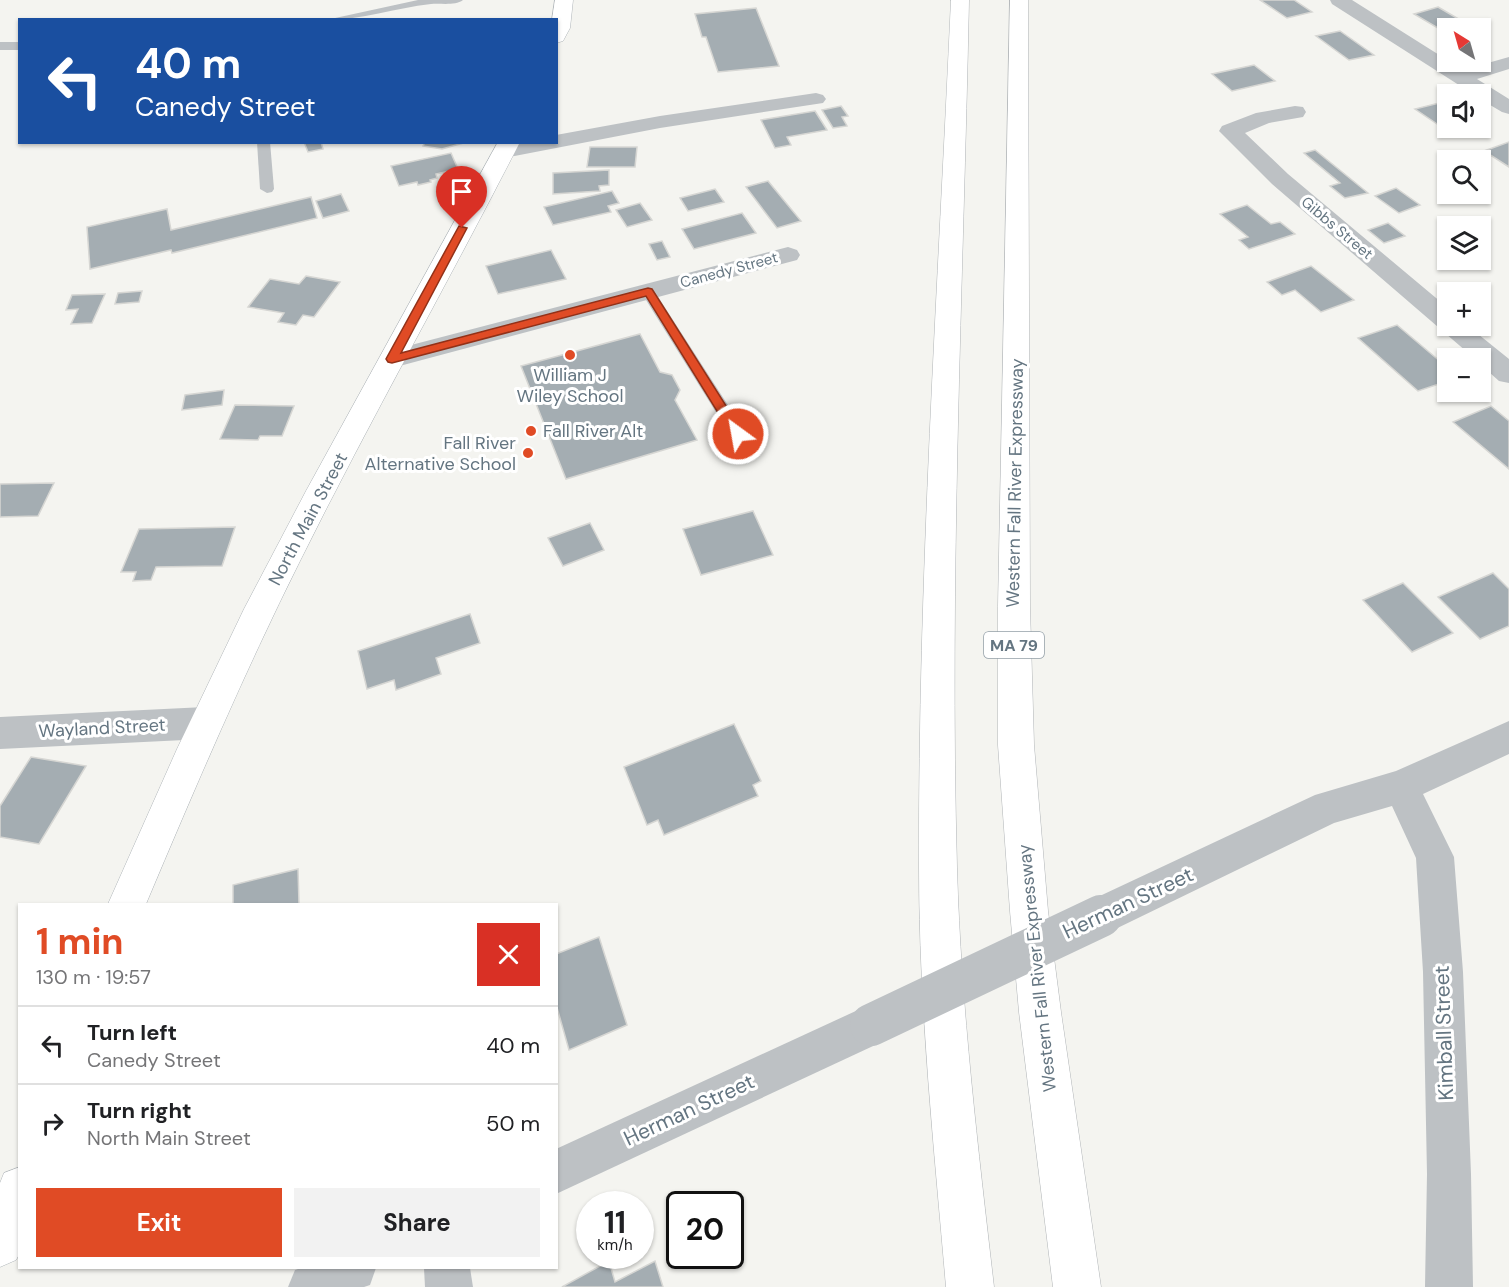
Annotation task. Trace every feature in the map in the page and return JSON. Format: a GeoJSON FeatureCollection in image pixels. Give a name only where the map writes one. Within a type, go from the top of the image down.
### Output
{"type":"FeatureCollection","features":[{"type":"Feature","properties":{"kind":"main road"},"geometry":{"type":"LineString","coordinates":[[558,32],[564,0]]}},
{"type":"Feature","properties":{"kind":"main road"},"geometry":{"type":"LineString","coordinates":[[960,0],[938,644],[938,858],[941,961],[948,1068],[970,1287]]}},
{"type":"Feature","properties":{"kind":"main road","name":"Western Fall River Expressway"},"geometry":{"type":"LineString","coordinates":[[1020,0],[1014,607],[1016,746],[1035,967],[1077,1287]]}},
{"type":"Feature","properties":{"kind":"main road","name":"North Main Street"},"geometry":{"type":"LineString","coordinates":[[127,903],[205,723],[261,609],[392,359],[507,147]]}},
{"type":"Feature","properties":{"kind":"main road"},"geometry":{"type":"LineString","coordinates":[[0,1244],[18,1194]]}},
{"type":"Feature","properties":{"kind":"street"},"geometry":{"type":"LineString","coordinates":[[1339,0],[1509,108]]}},
{"type":"Feature","properties":{"kind":"street"},"geometry":{"type":"LineString","coordinates":[[1460,77],[1509,63]]}},
{"type":"Feature","properties":{"kind":"street"},"geometry":{"type":"LineString","coordinates":[[558,142],[660,122],[816,99]]}},
{"type":"Feature","properties":{"kind":"street","name":"Gibbs Street"},"geometry":{"type":"LineString","coordinates":[[1295,112],[1264,118],[1230,131],[1280,180],[1437,313]]}},
{"type":"Feature","properties":{"kind":"street"},"geometry":{"type":"LineString","coordinates":[[507,147],[534,144]]}},
{"type":"Feature","properties":{"kind":"street","name":"Canedy Street"},"geometry":{"type":"LineString","coordinates":[[392,359],[788,255]]}},
{"type":"Feature","properties":{"kind":"street"},"geometry":{"type":"LineString","coordinates":[[1464,336],[1509,374]]}},
{"type":"Feature","properties":{"kind":"street","name":"Wayland Street"},"geometry":{"type":"LineString","coordinates":[[0,733],[205,723]]}},
{"type":"Feature","properties":{"kind":"street","name":"Herman Street"},"geometry":{"type":"LineString","coordinates":[[558,1171],[1328,807],[1401,787],[1509,737]]}},
{"type":"Feature","properties":{"kind":"street","name":"Kimball Street"},"geometry":{"type":"LineString","coordinates":[[1401,787],[1435,857],[1443,972],[1449,1174],[1449,1287]]}},
{"type":"Feature","properties":{"kind":"street"},"geometry":{"type":"LineString","coordinates":[[312,1287],[351,1269]]}},
{"type":"Feature","properties":{"kind":"street"},"geometry":{"type":"LineString","coordinates":[[447,1269],[449,1287]]}},
{"type":"Feature","properties":{"kind":"lane"},"geometry":{"type":"LineString","coordinates":[[341,18],[430,1],[457,0]]}},
{"type":"Feature","properties":{"kind":"lane"},"geometry":{"type":"LineString","coordinates":[[0,46],[18,46]]}},
{"type":"Feature","properties":{"kind":"lane"},"geometry":{"type":"LineString","coordinates":[[263,144],[267,189]]}},
{"type":"Feature","properties":{"kind":"lane"},"geometry":{"type":"LineString","coordinates":[[648,292],[738,434]]}},
{"type":"Feature","properties":{"kind":"building"},"geometry":{"type":"Polygon","coordinates":[[[1260,0],[1294,0],[1312,12],[1287,18],[1260,0]]]}},
{"type":"Feature","properties":{"kind":"building"},"geometry":{"type":"Polygon","coordinates":[[[1438,7],[1457,18],[1437,18],[1437,28],[1414,14],[1438,7]]]}},
{"type":"Feature","properties":{"kind":"building"},"geometry":{"type":"Polygon","coordinates":[[[756,8],[779,66],[718,72],[706,37],[702,37],[695,14],[756,8]]]}},
{"type":"Feature","properties":{"kind":"building"},"geometry":{"type":"Polygon","coordinates":[[[1340,31],[1374,55],[1349,60],[1316,36],[1340,31]]]}},
{"type":"Feature","properties":{"kind":"building"},"geometry":{"type":"Polygon","coordinates":[[[1254,65],[1275,81],[1232,91],[1212,74],[1254,65]]]}},
{"type":"Feature","properties":{"kind":"building"},"geometry":{"type":"Polygon","coordinates":[[[1437,104],[1437,124],[1415,109],[1437,104]]]}},
{"type":"Feature","properties":{"kind":"building"},"geometry":{"type":"Polygon","coordinates":[[[841,106],[848,116],[842,117],[847,126],[833,128],[822,110],[841,106]]]}},
{"type":"Feature","properties":{"kind":"building"},"geometry":{"type":"Polygon","coordinates":[[[815,111],[827,130],[787,137],[791,145],[775,148],[761,120],[815,111]]]}},
{"type":"Feature","properties":{"kind":"building"},"geometry":{"type":"Polygon","coordinates":[[[1509,142],[1509,167],[1491,155],[1491,150],[1487,150],[1509,142]]]}},
{"type":"Feature","properties":{"kind":"building"},"geometry":{"type":"Polygon","coordinates":[[[305,144],[322,144],[323,149],[308,152],[305,144]]]}},
{"type":"Feature","properties":{"kind":"building"},"geometry":{"type":"Polygon","coordinates":[[[424,144],[460,144],[442,149],[423,146],[424,144]]]}},
{"type":"Feature","properties":{"kind":"building"},"geometry":{"type":"Polygon","coordinates":[[[590,147],[637,147],[635,167],[587,167],[590,147]]]}},
{"type":"Feature","properties":{"kind":"building"},"geometry":{"type":"Polygon","coordinates":[[[1315,150],[1368,193],[1345,198],[1330,186],[1340,183],[1304,153],[1315,150]]]}},
{"type":"Feature","properties":{"kind":"building"},"geometry":{"type":"Polygon","coordinates":[[[451,153],[458,169],[436,174],[437,178],[430,180],[431,182],[399,186],[391,166],[451,153]]]}},
{"type":"Feature","properties":{"kind":"building"},"geometry":{"type":"Polygon","coordinates":[[[609,170],[609,185],[599,186],[600,191],[553,194],[553,173],[609,170]]]}},
{"type":"Feature","properties":{"kind":"building"},"geometry":{"type":"Polygon","coordinates":[[[768,181],[801,221],[777,228],[746,187],[768,181]]]}},
{"type":"Feature","properties":{"kind":"building"},"geometry":{"type":"Polygon","coordinates":[[[1396,188],[1420,205],[1399,213],[1375,196],[1396,188]]]}},
{"type":"Feature","properties":{"kind":"building"},"geometry":{"type":"Polygon","coordinates":[[[715,189],[724,202],[688,211],[680,198],[715,189]]]}},
{"type":"Feature","properties":{"kind":"building"},"geometry":{"type":"Polygon","coordinates":[[[612,191],[619,203],[608,206],[611,212],[553,225],[544,207],[612,191]]]}},
{"type":"Feature","properties":{"kind":"building"},"geometry":{"type":"Polygon","coordinates":[[[341,194],[349,211],[323,218],[316,201],[341,194]]]}},
{"type":"Feature","properties":{"kind":"building"},"geometry":{"type":"Polygon","coordinates":[[[311,197],[317,218],[172,253],[171,250],[90,269],[87,227],[167,209],[171,230],[311,197]]]}},
{"type":"Feature","properties":{"kind":"building"},"geometry":{"type":"Polygon","coordinates":[[[640,203],[652,220],[627,227],[616,210],[640,203]]]}},
{"type":"Feature","properties":{"kind":"building"},"geometry":{"type":"Polygon","coordinates":[[[1247,205],[1271,224],[1280,222],[1295,234],[1249,249],[1239,240],[1248,237],[1220,214],[1247,205]]]}},
{"type":"Feature","properties":{"kind":"building"},"geometry":{"type":"Polygon","coordinates":[[[742,213],[756,233],[694,249],[682,229],[742,213]]]}},
{"type":"Feature","properties":{"kind":"building"},"geometry":{"type":"Polygon","coordinates":[[[1388,223],[1405,236],[1384,243],[1368,230],[1388,223]]]}},
{"type":"Feature","properties":{"kind":"building"},"geometry":{"type":"Polygon","coordinates":[[[662,241],[670,257],[657,260],[649,244],[662,241]]]}},
{"type":"Feature","properties":{"kind":"building"},"geometry":{"type":"Polygon","coordinates":[[[551,250],[566,279],[498,294],[486,266],[551,250]]]}},
{"type":"Feature","properties":{"kind":"building"},"geometry":{"type":"Polygon","coordinates":[[[1311,266],[1354,300],[1321,312],[1295,290],[1282,295],[1267,282],[1311,266]]]}},
{"type":"Feature","properties":{"kind":"building"},"geometry":{"type":"Polygon","coordinates":[[[306,276],[340,282],[314,317],[303,315],[296,325],[278,322],[284,313],[248,307],[270,279],[299,284],[306,276]]]}},
{"type":"Feature","properties":{"kind":"building"},"geometry":{"type":"Polygon","coordinates":[[[142,291],[139,302],[115,304],[118,293],[142,291]]]}},
{"type":"Feature","properties":{"kind":"building"},"geometry":{"type":"Polygon","coordinates":[[[105,294],[92,323],[71,324],[78,309],[66,310],[72,295],[105,294]]]}},
{"type":"Feature","properties":{"kind":"building"},"geometry":{"type":"Polygon","coordinates":[[[1397,325],[1437,359],[1437,385],[1418,391],[1358,338],[1397,325]]]}},
{"type":"Feature","properties":{"kind":"building"},"geometry":{"type":"Polygon","coordinates":[[[640,334],[660,372],[672,375],[680,390],[675,400],[697,440],[566,479],[521,366],[640,334]]]}},
{"type":"Feature","properties":{"kind":"building"},"geometry":{"type":"Polygon","coordinates":[[[224,390],[222,405],[182,410],[185,395],[224,390]]]}},
{"type":"Feature","properties":{"kind":"building"},"geometry":{"type":"Polygon","coordinates":[[[235,405],[294,406],[282,436],[260,436],[258,440],[220,439],[235,405]]]}},
{"type":"Feature","properties":{"kind":"building"},"geometry":{"type":"Polygon","coordinates":[[[1491,406],[1509,421],[1509,469],[1453,422],[1491,406]]]}},
{"type":"Feature","properties":{"kind":"building"},"geometry":{"type":"Polygon","coordinates":[[[54,483],[38,516],[0,517],[0,484],[54,483]]]}},
{"type":"Feature","properties":{"kind":"building"},"geometry":{"type":"Polygon","coordinates":[[[753,511],[773,555],[701,575],[683,529],[753,511]]]}},
{"type":"Feature","properties":{"kind":"building"},"geometry":{"type":"Polygon","coordinates":[[[590,523],[604,550],[563,566],[548,538],[590,523]]]}},
{"type":"Feature","properties":{"kind":"building"},"geometry":{"type":"Polygon","coordinates":[[[235,527],[222,566],[156,567],[151,580],[133,581],[136,572],[121,572],[139,529],[235,527]]]}},
{"type":"Feature","properties":{"kind":"building"},"geometry":{"type":"Polygon","coordinates":[[[1493,573],[1509,589],[1509,626],[1480,639],[1438,597],[1493,573]]]}},
{"type":"Feature","properties":{"kind":"building"},"geometry":{"type":"Polygon","coordinates":[[[1403,583],[1453,633],[1412,652],[1363,600],[1403,583]]]}},
{"type":"Feature","properties":{"kind":"building"},"geometry":{"type":"Polygon","coordinates":[[[470,614],[480,643],[436,658],[441,674],[396,690],[394,680],[367,689],[358,651],[470,614]]]}},
{"type":"Feature","properties":{"kind":"building"},"geometry":{"type":"Polygon","coordinates":[[[734,724],[761,781],[753,785],[758,796],[664,835],[658,820],[647,825],[624,767],[734,724]]]}},
{"type":"Feature","properties":{"kind":"building"},"geometry":{"type":"Polygon","coordinates":[[[31,757],[86,766],[39,844],[0,837],[0,806],[31,757]]]}},
{"type":"Feature","properties":{"kind":"building"},"geometry":{"type":"Polygon","coordinates":[[[298,869],[299,903],[233,903],[233,885],[298,869]]]}},
{"type":"Feature","properties":{"kind":"building"},"geometry":{"type":"Polygon","coordinates":[[[599,937],[627,1025],[569,1050],[558,1011],[558,953],[599,937]]]}},
{"type":"Feature","properties":{"kind":"building"},"geometry":{"type":"Polygon","coordinates":[[[655,1261],[663,1287],[562,1287],[595,1269],[611,1269],[615,1282],[640,1269],[654,1269],[655,1261]]]}},
{"type":"Feature","properties":{"kind":"place","name":"William J Wiley School"},"geometry":{"type":"Point","coordinates":[570,355]}},
{"type":"Feature","properties":{"kind":"place","name":"Fall River Alt"},"geometry":{"type":"Point","coordinates":[531,431]}},
{"type":"Feature","properties":{"kind":"place","name":"Fall River Alternative School"},"geometry":{"type":"Point","coordinates":[528,453]}},
{"type":"Feature","properties":{"kind":"route"},"geometry":{"type":"LineString","coordinates":[[462,228],[392,359],[648,292],[738,434]]}}]}
